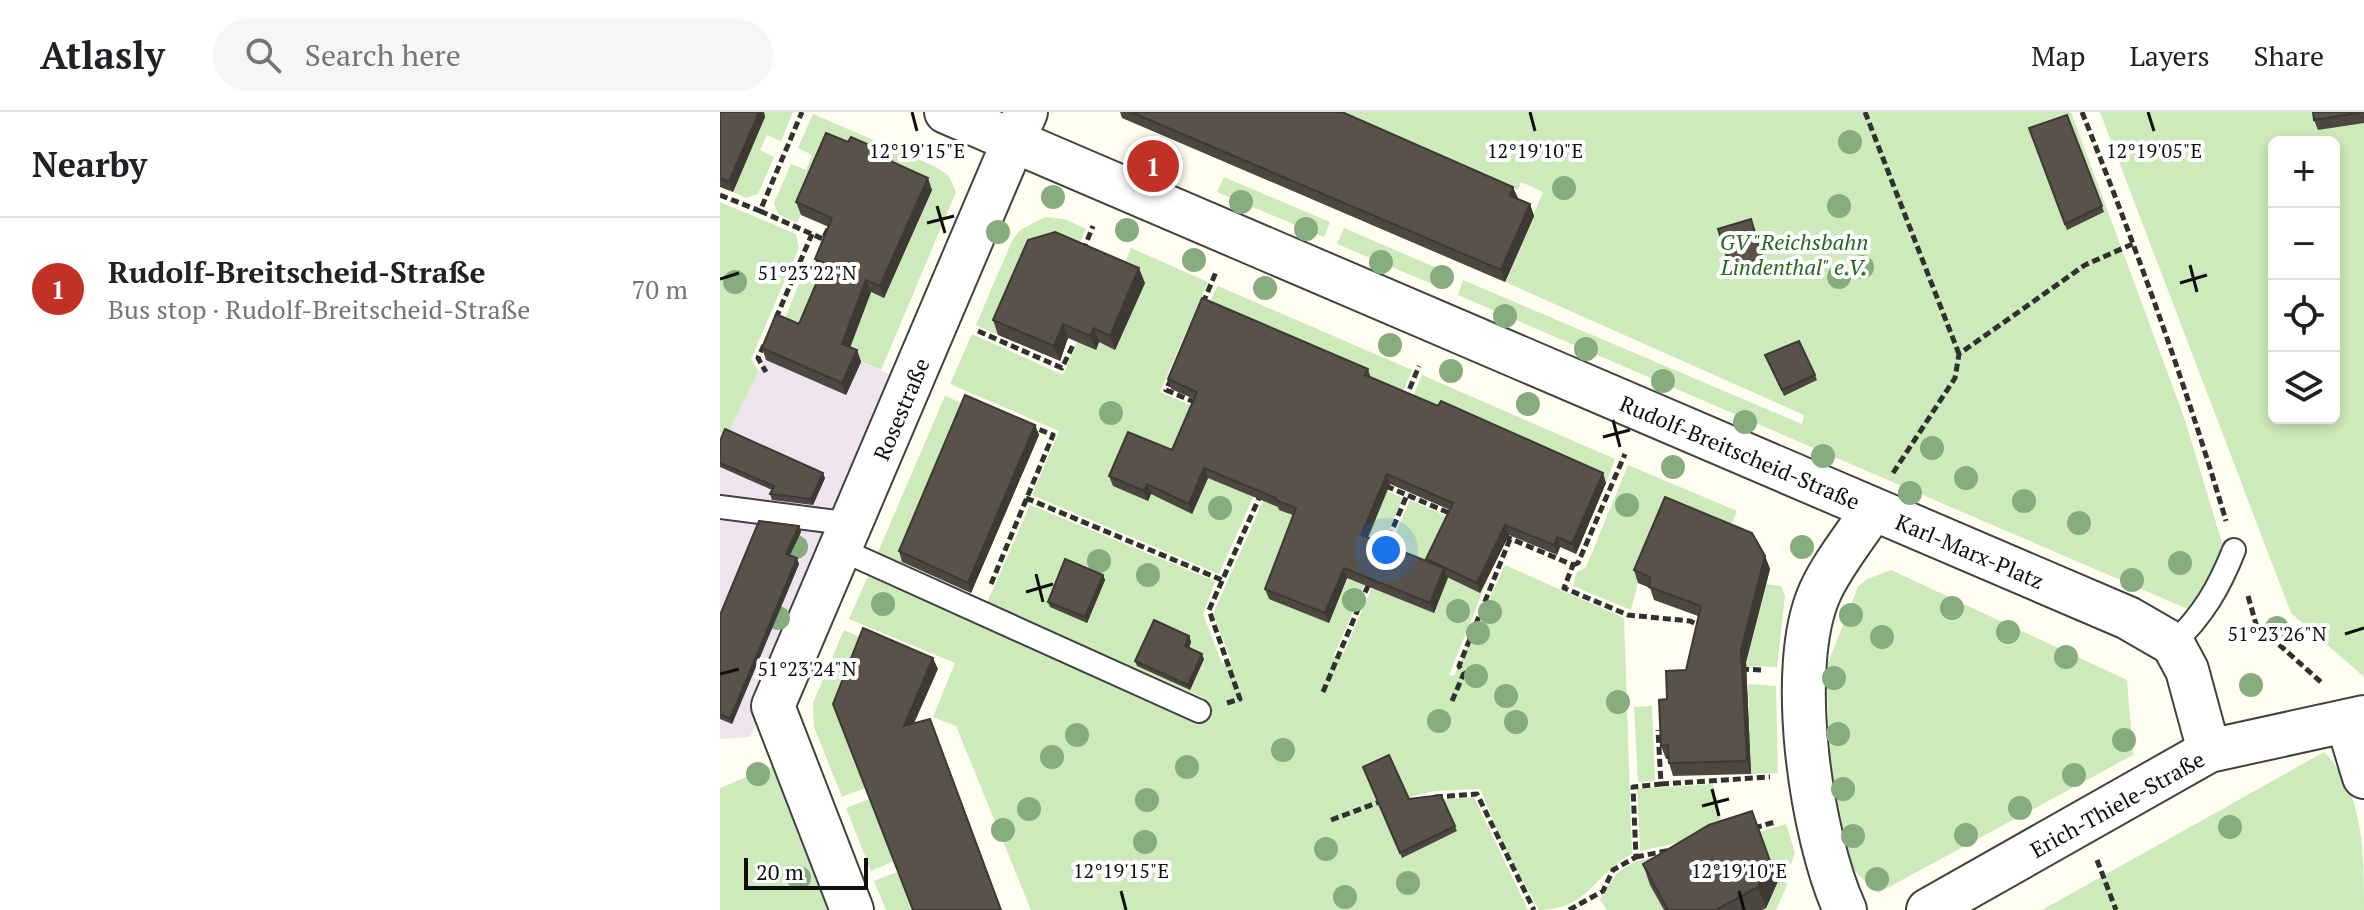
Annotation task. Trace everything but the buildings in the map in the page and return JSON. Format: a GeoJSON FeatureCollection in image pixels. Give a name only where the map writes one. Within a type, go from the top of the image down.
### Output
{"type":"FeatureCollection","features":[{"type":"Feature","properties":{"kind":"street","name":"Rudolf-Breitscheid-Straße"},"geometry":{"type":"LineString","coordinates":[[946,112],[1020,126],[1231,234],[1873,509]]}},
{"type":"Feature","properties":{"kind":"street","name":"Rosestraße"},"geometry":{"type":"LineString","coordinates":[[852,910],[773,706],[1020,126]]}},
{"type":"Feature","properties":{"kind":"street","name":"Karl-Marx-Platz"},"geometry":{"type":"LineString","coordinates":[[1845,910],[1833,885],[1813,800],[1806,677],[1808,635],[1820,592],[1873,509],[2128,618],[2173,644]]}},
{"type":"Feature","properties":{"kind":"street"},"geometry":{"type":"LineString","coordinates":[[2173,644],[2187,670],[2209,751]]}},
{"type":"Feature","properties":{"kind":"street"},"geometry":{"type":"LineString","coordinates":[[2355,719],[2364,777]]}},
{"type":"Feature","properties":{"kind":"street","name":"Erich-Thiele-Straße"},"geometry":{"type":"LineString","coordinates":[[1928,910],[2209,751],[2355,719]]}},
{"type":"Feature","properties":{"kind":"lane"},"geometry":{"type":"LineString","coordinates":[[720,507],[847,537],[980,610],[1199,711]]}},
{"type":"Feature","properties":{"kind":"lane"},"geometry":{"type":"LineString","coordinates":[[2173,644],[2195,624],[2217,594],[2234,550]]}},
{"type":"Feature","properties":{"kind":"path"},"geometry":{"type":"LineString","coordinates":[[760,211],[802,112]]}},
{"type":"Feature","properties":{"kind":"path"},"geometry":{"type":"LineString","coordinates":[[1865,112],[1959,354],[1955,378],[1902,457],[1873,509]]}},
{"type":"Feature","properties":{"kind":"path"},"geometry":{"type":"LineString","coordinates":[[2082,112],[2135,243],[2194,411],[2234,550]]}},
{"type":"Feature","properties":{"kind":"path"},"geometry":{"type":"LineString","coordinates":[[720,195],[823,239],[829,227]]}},
{"type":"Feature","properties":{"kind":"path"},"geometry":{"type":"LineString","coordinates":[[1081,256],[1093,226]]}},
{"type":"Feature","properties":{"kind":"path"},"geometry":{"type":"LineString","coordinates":[[766,372],[758,358],[812,234]]}},
{"type":"Feature","properties":{"kind":"path"},"geometry":{"type":"LineString","coordinates":[[1202,306],[1231,234]]}},
{"type":"Feature","properties":{"kind":"path"},"geometry":{"type":"LineString","coordinates":[[1959,354],[2085,265],[2135,243]]}},
{"type":"Feature","properties":{"kind":"path"},"geometry":{"type":"LineString","coordinates":[[966,326],[1062,368],[1074,343]]}},
{"type":"Feature","properties":{"kind":"path"},"geometry":{"type":"LineString","coordinates":[[1405,401],[1419,366]]}},
{"type":"Feature","properties":{"kind":"path"},"geometry":{"type":"LineString","coordinates":[[1172,376],[1166,390],[1205,407]]}},
{"type":"Feature","properties":{"kind":"path"},"geometry":{"type":"LineString","coordinates":[[980,610],[1053,435],[1025,423]]}},
{"type":"Feature","properties":{"kind":"path"},"geometry":{"type":"LineString","coordinates":[[1625,454],[1564,588],[1628,615],[1699,623],[1698,634]]}},
{"type":"Feature","properties":{"kind":"path"},"geometry":{"type":"LineString","coordinates":[[1199,711],[1240,699],[1209,617],[1222,580],[1266,483]]}},
{"type":"Feature","properties":{"kind":"path"},"geometry":{"type":"LineString","coordinates":[[1382,484],[1459,517]]}},
{"type":"Feature","properties":{"kind":"path"},"geometry":{"type":"LineString","coordinates":[[1383,551],[1407,495]]}},
{"type":"Feature","properties":{"kind":"path"},"geometry":{"type":"LineString","coordinates":[[1026,498],[1222,580]]}},
{"type":"Feature","properties":{"kind":"path"},"geometry":{"type":"LineString","coordinates":[[1498,533],[1573,565]]}},
{"type":"Feature","properties":{"kind":"path"},"geometry":{"type":"LineString","coordinates":[[1452,701],[1464,673],[1459,666],[1510,539]]}},
{"type":"Feature","properties":{"kind":"path"},"geometry":{"type":"LineString","coordinates":[[1323,692],[1371,579]]}},
{"type":"Feature","properties":{"kind":"path"},"geometry":{"type":"LineString","coordinates":[[2256,624],[2317,675],[2355,719]]}},
{"type":"Feature","properties":{"kind":"path"},"geometry":{"type":"LineString","coordinates":[[1727,665],[1769,670]]}},
{"type":"Feature","properties":{"kind":"path"},"geometry":{"type":"LineString","coordinates":[[1658,730],[1661,784]]}},
{"type":"Feature","properties":{"kind":"path"},"geometry":{"type":"LineString","coordinates":[[1636,857],[1633,787],[1783,776]]}},
{"type":"Feature","properties":{"kind":"path"},"geometry":{"type":"LineString","coordinates":[[1432,797],[1477,794],[1534,910]]}},
{"type":"Feature","properties":{"kind":"path"},"geometry":{"type":"LineString","coordinates":[[1331,820],[1373,801],[1387,800]]}},
{"type":"Feature","properties":{"kind":"path"},"geometry":{"type":"LineString","coordinates":[[2086,820],[2116,910]]}},
{"type":"Feature","properties":{"kind":"path"},"geometry":{"type":"LineString","coordinates":[[1747,830],[1776,821]]}},
{"type":"Feature","properties":{"kind":"path"},"geometry":{"type":"LineString","coordinates":[[1569,910],[1603,891],[1613,870],[1636,857],[1676,849]]}},
{"type":"Feature","properties":{"kind":"shaded area"},"geometry":{"type":"Polygon","coordinates":[[[781,327],[891,375],[750,737],[720,739],[720,432],[727,434],[781,327]]]}},
{"type":"Feature","properties":{"kind":"green space"},"geometry":{"type":"Polygon","coordinates":[[[755,112],[793,112],[781,141],[767,135],[760,150],[774,157],[758,194],[746,198],[733,192],[765,117],[755,112]]]}},
{"type":"Feature","properties":{"kind":"green space","name":"GV \"Reichsbahn Lindenthal\" e.V."},"geometry":{"type":"Polygon","coordinates":[[[1338,112],[2071,112],[2184,417],[2224,549],[2190,610],[1458,295],[1463,280],[1802,424],[1804,415],[1505,282],[1543,192],[1521,182],[1518,190],[1338,112]]]}},
{"type":"Feature","properties":{"kind":"green space"},"geometry":{"type":"Polygon","coordinates":[[[2100,112],[2364,112],[2364,677],[2291,613],[2100,112]]]}},
{"type":"Feature","properties":{"kind":"green space"},"geometry":{"type":"Polygon","coordinates":[[[813,114],[936,167],[948,175],[956,192],[881,370],[781,327],[808,262],[829,275],[827,282],[843,288],[846,281],[884,298],[932,190],[892,172],[894,166],[856,149],[852,155],[831,146],[797,223],[778,214],[774,203],[791,164],[806,170],[812,155],[798,148],[813,114]]]}},
{"type":"Feature","properties":{"kind":"green space"},"geometry":{"type":"Polygon","coordinates":[[[1224,177],[1330,222],[1324,237],[1217,192],[1224,177]]]}},
{"type":"Feature","properties":{"kind":"green space"},"geometry":{"type":"Polygon","coordinates":[[[720,202],[796,234],[799,248],[751,359],[759,371],[727,435],[720,432],[720,202]]]}},
{"type":"Feature","properties":{"kind":"green space"},"geometry":{"type":"Polygon","coordinates":[[[1045,217],[1064,219],[1086,229],[1075,253],[1019,283],[998,335],[976,325],[1012,241],[1020,230],[1045,217]]]}},
{"type":"Feature","properties":{"kind":"green space"},"geometry":{"type":"Polygon","coordinates":[[[1344,228],[1451,274],[1444,289],[1337,244],[1344,228]]]}},
{"type":"Feature","properties":{"kind":"green space"},"geometry":{"type":"Polygon","coordinates":[[[1131,248],[1208,282],[1160,392],[1277,443],[1219,574],[1032,495],[1059,431],[950,384],[972,334],[1063,375],[1080,335],[1095,350],[1099,342],[1116,350],[1121,272],[1131,248]]]}},
{"type":"Feature","properties":{"kind":"green space"},"geometry":{"type":"Polygon","coordinates":[[[1218,286],[1412,370],[1400,399],[1206,308],[1218,286]]]}},
{"type":"Feature","properties":{"kind":"green space"},"geometry":{"type":"Polygon","coordinates":[[[1422,375],[1615,459],[1606,483],[1410,403],[1422,375]]]}},
{"type":"Feature","properties":{"kind":"green space"},"geometry":{"type":"Polygon","coordinates":[[[945,396],[969,406],[899,569],[875,559],[945,396]]]}},
{"type":"Feature","properties":{"kind":"green space"},"geometry":{"type":"Polygon","coordinates":[[[1287,447],[1403,498],[1333,657],[1343,654],[1410,500],[1503,541],[1449,675],[1454,676],[1505,565],[1624,618],[1632,854],[1569,904],[1539,910],[1506,850],[1480,789],[1434,791],[1379,805],[1474,797],[1528,910],[1031,910],[956,726],[933,717],[955,663],[849,619],[868,576],[1194,722],[1204,698],[986,605],[1030,505],[1215,581],[1203,614],[1222,663],[1231,660],[1213,614],[1287,447]]]}},
{"type":"Feature","properties":{"kind":"green space"},"geometry":{"type":"Polygon","coordinates":[[[1628,465],[1737,511],[1727,534],[1638,583],[1631,610],[1573,586],[1577,572],[1586,567],[1628,465]]]}},
{"type":"Feature","properties":{"kind":"green space"},"geometry":{"type":"Polygon","coordinates":[[[1891,570],[2127,680],[2133,755],[1878,893],[1852,869],[1831,779],[1826,668],[1858,587],[1867,579],[1891,570]]]}},
{"type":"Feature","properties":{"kind":"green space"},"geometry":{"type":"Polygon","coordinates":[[[1766,584],[1781,586],[1785,596],[1777,667],[1745,666],[1766,584]]]}},
{"type":"Feature","properties":{"kind":"green space"},"geometry":{"type":"Polygon","coordinates":[[[844,630],[867,640],[836,712],[865,788],[842,797],[814,727],[813,703],[844,630]]]}},
{"type":"Feature","properties":{"kind":"green space"},"geometry":{"type":"Polygon","coordinates":[[[1748,684],[1776,686],[1778,773],[1751,774],[1748,684]]]}},
{"type":"Feature","properties":{"kind":"green space"},"geometry":{"type":"Polygon","coordinates":[[[1652,706],[1655,781],[1638,782],[1634,707],[1652,706]]]}},
{"type":"Feature","properties":{"kind":"green space"},"geometry":{"type":"Polygon","coordinates":[[[2324,752],[2347,785],[2354,804],[2362,845],[2364,910],[2042,910],[2324,752]]]}},
{"type":"Feature","properties":{"kind":"green space"},"geometry":{"type":"Polygon","coordinates":[[[777,764],[833,910],[720,910],[720,788],[777,764]]]}},
{"type":"Feature","properties":{"kind":"green space"},"geometry":{"type":"Polygon","coordinates":[[[1713,784],[1724,833],[1640,851],[1637,789],[1713,784]]]}},
{"type":"Feature","properties":{"kind":"green space"},"geometry":{"type":"Polygon","coordinates":[[[869,799],[894,861],[871,871],[846,808],[869,799]]]}},
{"type":"Feature","properties":{"kind":"green space"},"geometry":{"type":"Polygon","coordinates":[[[1786,824],[1795,853],[1791,864],[1782,869],[1787,885],[1776,910],[1762,910],[1766,908],[1759,832],[1786,824]]]}},
{"type":"Feature","properties":{"kind":"green space"},"geometry":{"type":"Polygon","coordinates":[[[1684,851],[1651,885],[1664,910],[1607,910],[1600,899],[1616,874],[1636,861],[1684,851]]]}},
{"type":"Feature","properties":{"kind":"green space"},"geometry":{"type":"Polygon","coordinates":[[[897,872],[913,910],[886,910],[874,881],[897,872]]]}},
{"type":"Feature","properties":{"kind":"place","name":"Rudolf-Breitscheid-Straße"},"geometry":{"type":"Point","coordinates":[1153,166]}}]}
